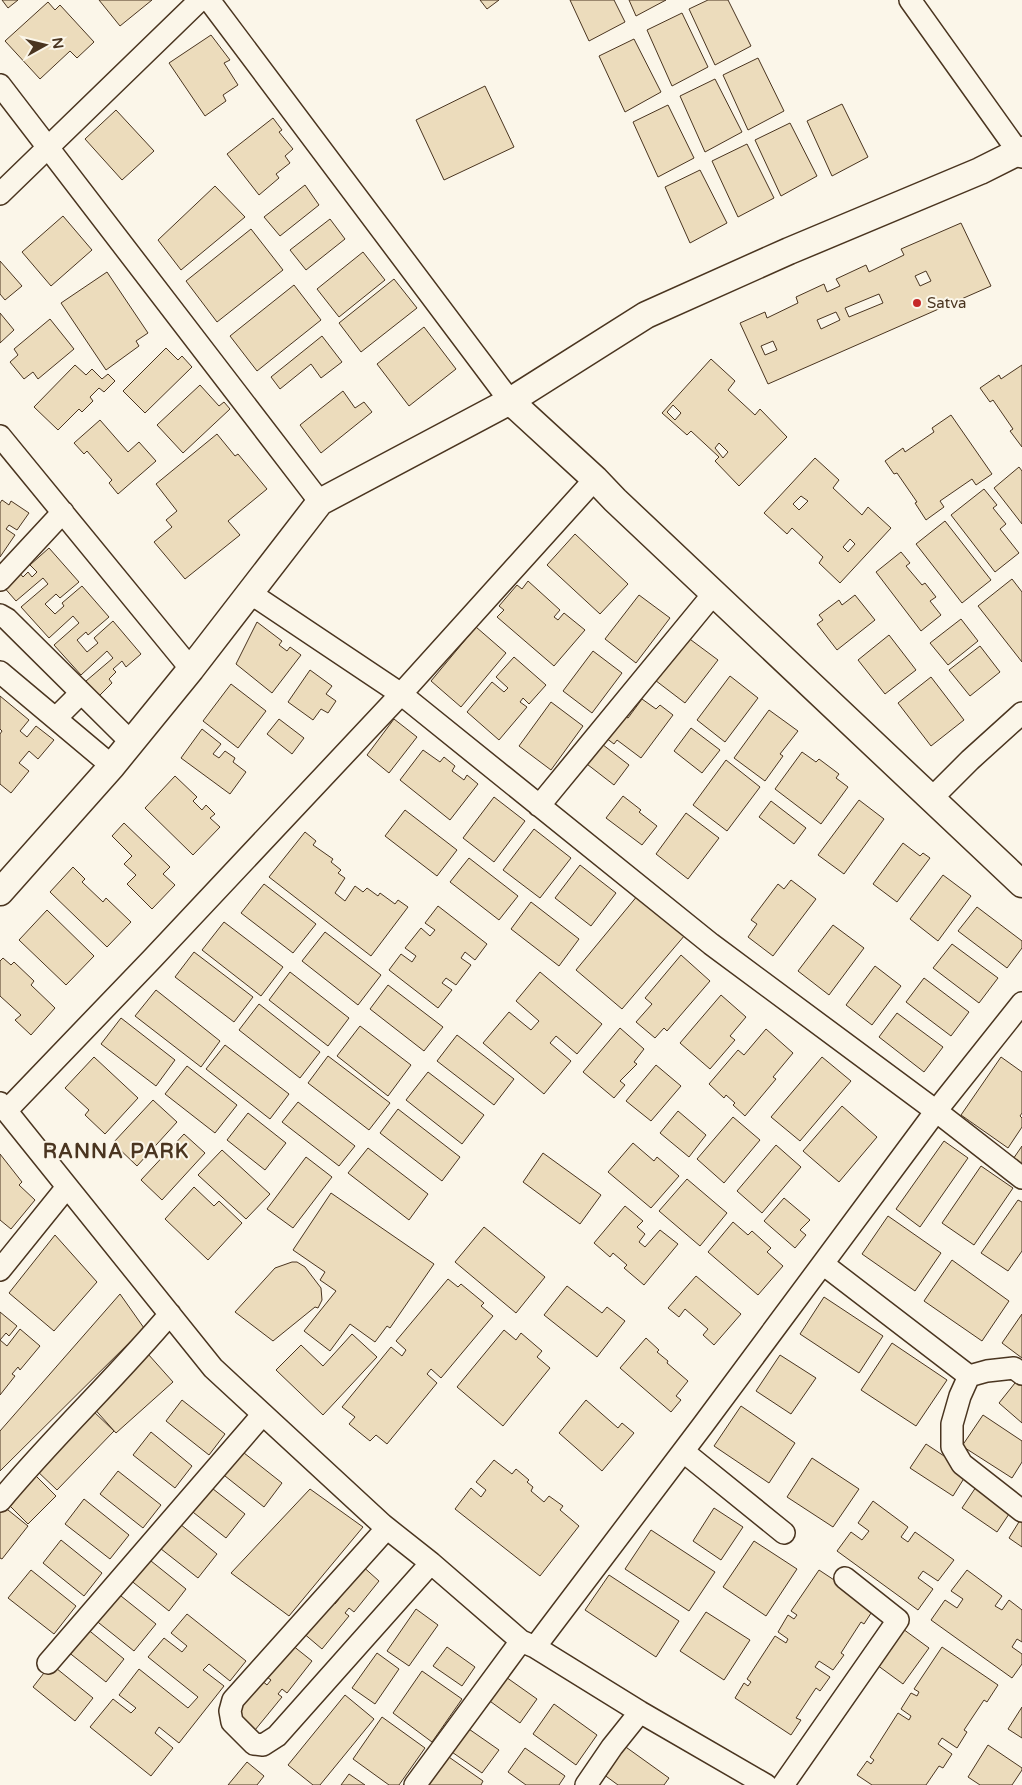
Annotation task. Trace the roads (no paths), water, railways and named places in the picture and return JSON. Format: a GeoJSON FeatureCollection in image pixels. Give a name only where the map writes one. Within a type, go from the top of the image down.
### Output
{"type":"FeatureCollection","features":[{"type":"Feature","properties":{"kind":"street"},"geometry":{"type":"LineString","coordinates":[[0,194],[200,0]]}},
{"type":"Feature","properties":{"kind":"street"},"geometry":{"type":"LineString","coordinates":[[209,0],[510,401],[595,479],[1022,884]]}},
{"type":"Feature","properties":{"kind":"street"},"geometry":{"type":"LineString","coordinates":[[0,892],[112,766],[191,669],[320,502],[510,401],[646,315],[790,251],[1021,153],[910,0]]}},
{"type":"Feature","properties":{"kind":"street"},"geometry":{"type":"LineString","coordinates":[[0,84],[320,502]]}},
{"type":"Feature","properties":{"kind":"street"},"geometry":{"type":"LineString","coordinates":[[0,436],[191,669]]}},
{"type":"Feature","properties":{"kind":"street"},"geometry":{"type":"LineString","coordinates":[[595,479],[401,694],[152,959],[3,1106],[212,1368],[386,1528],[528,1644],[766,1785]]}},
{"type":"Feature","properties":{"kind":"street"},"geometry":{"type":"LineString","coordinates":[[0,580],[63,512]]}},
{"type":"Feature","properties":{"kind":"street"},"geometry":{"type":"LineString","coordinates":[[250,593],[401,694],[710,944],[936,1111],[1022,1178]]}},
{"type":"Feature","properties":{"kind":"street"},"geometry":{"type":"LineString","coordinates":[[539,806],[714,593]]}},
{"type":"Feature","properties":{"kind":"street"},"geometry":{"type":"LineString","coordinates":[[0,615],[7,619],[131,742]]}},
{"type":"Feature","properties":{"kind":"street"},"geometry":{"type":"LineString","coordinates":[[0,672],[112,766]]}},
{"type":"Feature","properties":{"kind":"street"},"geometry":{"type":"LineString","coordinates":[[56,718],[81,693]]}},
{"type":"Feature","properties":{"kind":"street"},"geometry":{"type":"LineString","coordinates":[[932,798],[970,760],[1022,713]]}},
{"type":"Feature","properties":{"kind":"street"},"geometry":{"type":"LineString","coordinates":[[415,1785],[684,1452],[936,1111],[1022,1003]]}},
{"type":"Feature","properties":{"kind":"street"},"geometry":{"type":"LineString","coordinates":[[0,1270],[67,1187]]}},
{"type":"Feature","properties":{"kind":"street"},"geometry":{"type":"LineString","coordinates":[[823,1264],[969,1376]]}},
{"type":"Feature","properties":{"kind":"street"},"geometry":{"type":"LineString","coordinates":[[0,1501],[22,1475],[137,1354],[170,1314]]}},
{"type":"Feature","properties":{"kind":"street"},"geometry":{"type":"LineString","coordinates":[[969,1376],[988,1371],[1014,1368],[1022,1374]]}},
{"type":"Feature","properties":{"kind":"street"},"geometry":{"type":"LineString","coordinates":[[969,1376],[960,1396],[952,1424],[952,1447],[962,1464],[1022,1511]]}},
{"type":"Feature","properties":{"kind":"street"},"geometry":{"type":"LineString","coordinates":[[48,1662],[263,1414]]}},
{"type":"Feature","properties":{"kind":"street"},"geometry":{"type":"LineString","coordinates":[[684,1452],[784,1533]]}},
{"type":"Feature","properties":{"kind":"street"},"geometry":{"type":"LineString","coordinates":[[386,1528],[233,1700],[230,1711],[232,1722],[254,1744],[263,1745],[277,1736],[431,1563]]}},
{"type":"Feature","properties":{"kind":"street"},"geometry":{"type":"LineString","coordinates":[[783,1785],[898,1620],[844,1578]]}},
{"type":"Feature","properties":{"kind":"street"},"geometry":{"type":"LineString","coordinates":[[586,1785],[612,1747],[640,1712]]}},
{"type":"Feature","properties":{"kind":"place","name":"Satva"},"geometry":{"type":"Point","coordinates":[917,303]}},
{"type":"Feature","properties":{"kind":"district","name":"RANNA PARK"},"geometry":{"type":"Point","coordinates":[116,1151]}}]}
